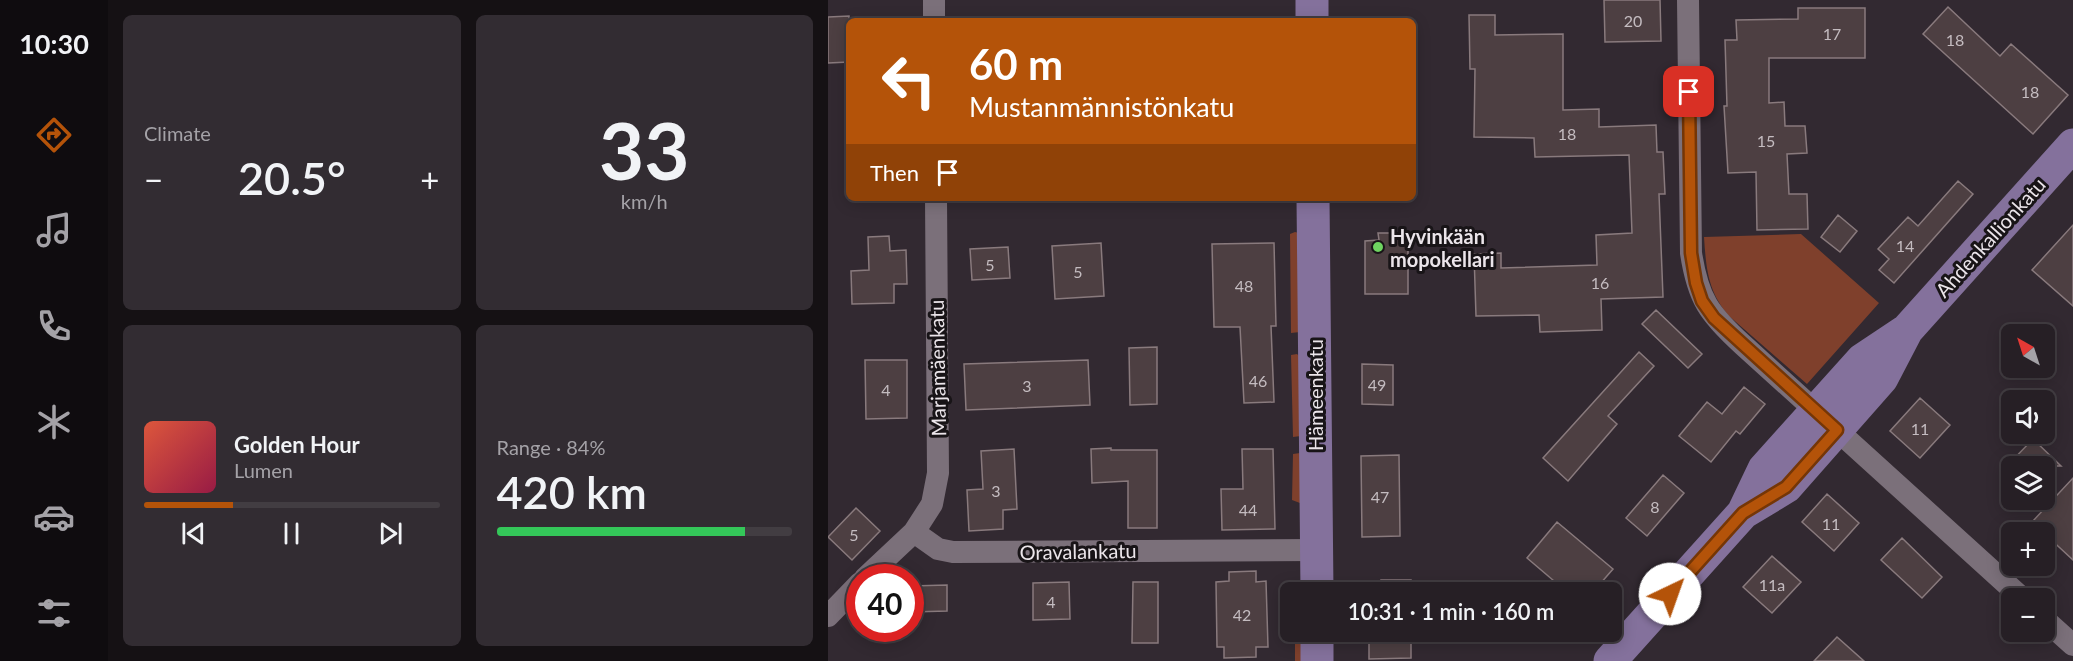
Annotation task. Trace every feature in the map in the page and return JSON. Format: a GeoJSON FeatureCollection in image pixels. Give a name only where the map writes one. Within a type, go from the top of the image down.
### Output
{"type":"FeatureCollection","features":[{"type":"Feature","properties":{"kind":"street"},"geometry":{"type":"LineString","coordinates":[[934,0],[934,18]]}},
{"type":"Feature","properties":{"kind":"street"},"geometry":{"type":"LineString","coordinates":[[1312,0],[1312,18]]}},
{"type":"Feature","properties":{"kind":"street"},"geometry":{"type":"LineString","coordinates":[[1688,0],[1691,253],[1696,283],[1702,301],[1714,318],[2011,588]]}},
{"type":"Feature","properties":{"kind":"street","name":"Ahdenkallionkatu"},"geometry":{"type":"LineString","coordinates":[[1610,661],[1743,513],[1764,470],[1826,421],[1862,360],[1907,330],[2073,145]]}},
{"type":"Feature","properties":{"kind":"street","name":"Marjamäenkatu"},"geometry":{"type":"LineString","coordinates":[[914,532],[932,504],[938,473],[936,201]]}},
{"type":"Feature","properties":{"kind":"street","name":"Hämeenkatu"},"geometry":{"type":"LineString","coordinates":[[1314,201],[1317,582]]}},
{"type":"Feature","properties":{"kind":"street"},"geometry":{"type":"LineString","coordinates":[[880,564],[914,532]]}},
{"type":"Feature","properties":{"kind":"street","name":"Oravalankatu"},"geometry":{"type":"LineString","coordinates":[[914,532],[938,549],[953,552],[1316,550]]}},
{"type":"Feature","properties":{"kind":"street"},"geometry":{"type":"LineString","coordinates":[[828,616],[846,597]]}},
{"type":"Feature","properties":{"kind":"street"},"geometry":{"type":"LineString","coordinates":[[2055,629],[2073,645]]}},
{"type":"Feature","properties":{"kind":"street"},"geometry":{"type":"LineString","coordinates":[[1317,642],[1317,661]]}},
{"type":"Feature","properties":{"kind":"shaded area"},"geometry":{"type":"Polygon","coordinates":[[[1299,233],[1300,332],[1291,333],[1290,234],[1299,233]]]}},
{"type":"Feature","properties":{"kind":"shaded area"},"geometry":{"type":"Polygon","coordinates":[[[1801,234],[1879,303],[1807,384],[1729,316],[1722,307],[1709,279],[1704,237],[1801,234]]]}},
{"type":"Feature","properties":{"kind":"shaded area"},"geometry":{"type":"Polygon","coordinates":[[[1297,354],[1300,357],[1301,436],[1293,437],[1291,355],[1297,354]]]}},
{"type":"Feature","properties":{"kind":"shaded area"},"geometry":{"type":"Polygon","coordinates":[[[1300,453],[1300,503],[1292,500],[1293,454],[1300,453]]]}},
{"type":"Feature","properties":{"kind":"shaded area"},"geometry":{"type":"Polygon","coordinates":[[[1295,642],[1302,642],[1302,661],[1295,661],[1295,642]]]}},
{"type":"Feature","properties":{"kind":"building"},"geometry":{"type":"Polygon","coordinates":[[[1604,0],[1660,0],[1661,41],[1605,42],[1604,0]]]}},
{"type":"Feature","properties":{"kind":"building"},"geometry":{"type":"Polygon","coordinates":[[[1948,7],[2000,56],[2011,44],[2068,95],[2033,134],[1923,34],[1948,7]]]}},
{"type":"Feature","properties":{"kind":"building"},"geometry":{"type":"Polygon","coordinates":[[[1798,8],[1865,8],[1865,58],[1769,58],[1769,103],[1784,102],[1785,126],[1805,126],[1807,153],[1787,154],[1789,194],[1807,194],[1808,229],[1757,230],[1756,172],[1728,173],[1724,106],[1727,106],[1725,40],[1737,40],[1736,20],[1798,19],[1798,8]]]}},
{"type":"Feature","properties":{"kind":"building"},"geometry":{"type":"Polygon","coordinates":[[[1469,15],[1495,15],[1495,35],[1563,34],[1563,110],[1599,109],[1599,127],[1656,125],[1657,152],[1663,152],[1665,194],[1659,194],[1663,297],[1601,299],[1602,330],[1540,332],[1539,315],[1476,316],[1474,254],[1501,253],[1501,268],[1597,265],[1596,235],[1632,233],[1629,155],[1535,157],[1534,138],[1474,137],[1475,69],[1470,69],[1469,15]]]}},
{"type":"Feature","properties":{"kind":"building"},"geometry":{"type":"Polygon","coordinates":[[[849,16],[846,18],[846,62],[828,63],[828,17],[849,16]]]}},
{"type":"Feature","properties":{"kind":"building"},"geometry":{"type":"Polygon","coordinates":[[[1958,181],[1973,194],[1894,283],[1879,270],[1889,259],[1878,249],[1908,217],[1918,226],[1958,181]]]}},
{"type":"Feature","properties":{"kind":"building"},"geometry":{"type":"Polygon","coordinates":[[[1838,215],[1857,231],[1840,252],[1821,237],[1838,215]]]}},
{"type":"Feature","properties":{"kind":"building"},"geometry":{"type":"Polygon","coordinates":[[[2073,225],[2073,306],[2032,270],[2073,225]]]}},
{"type":"Feature","properties":{"kind":"building"},"geometry":{"type":"Polygon","coordinates":[[[1378,233],[1408,233],[1408,294],[1365,294],[1365,241],[1379,240],[1378,233]]]}},
{"type":"Feature","properties":{"kind":"building"},"geometry":{"type":"Polygon","coordinates":[[[889,236],[890,251],[906,250],[907,284],[894,284],[894,303],[852,304],[851,271],[869,270],[868,237],[889,236]]]}},
{"type":"Feature","properties":{"kind":"building"},"geometry":{"type":"Polygon","coordinates":[[[1101,243],[1104,296],[1055,299],[1052,246],[1101,243]]]}},
{"type":"Feature","properties":{"kind":"building"},"geometry":{"type":"Polygon","coordinates":[[[1274,243],[1276,326],[1271,326],[1274,402],[1244,403],[1240,327],[1214,327],[1212,244],[1274,243]]]}},
{"type":"Feature","properties":{"kind":"building"},"geometry":{"type":"Polygon","coordinates":[[[1008,247],[1010,278],[972,280],[970,249],[1008,247]]]}},
{"type":"Feature","properties":{"kind":"building"},"geometry":{"type":"Polygon","coordinates":[[[1656,310],[1702,354],[1688,368],[1642,324],[1656,310]]]}},
{"type":"Feature","properties":{"kind":"building"},"geometry":{"type":"Polygon","coordinates":[[[1157,347],[1157,404],[1130,405],[1129,348],[1157,347]]]}},
{"type":"Feature","properties":{"kind":"building"},"geometry":{"type":"Polygon","coordinates":[[[1639,352],[1654,366],[1608,416],[1617,424],[1568,481],[1543,458],[1639,352]]]}},
{"type":"Feature","properties":{"kind":"building"},"geometry":{"type":"Polygon","coordinates":[[[865,360],[907,360],[907,418],[866,419],[865,360]]]}},
{"type":"Feature","properties":{"kind":"building"},"geometry":{"type":"Polygon","coordinates":[[[1088,360],[1090,405],[966,410],[964,364],[1088,360]]]}},
{"type":"Feature","properties":{"kind":"building"},"geometry":{"type":"Polygon","coordinates":[[[1362,364],[1393,365],[1393,405],[1362,404],[1362,364]]]}},
{"type":"Feature","properties":{"kind":"building"},"geometry":{"type":"Polygon","coordinates":[[[1744,387],[1765,404],[1740,434],[1736,431],[1711,462],[1679,436],[1707,402],[1722,414],[1744,387]]]}},
{"type":"Feature","properties":{"kind":"building"},"geometry":{"type":"Polygon","coordinates":[[[1920,398],[1950,425],[1920,458],[1890,431],[1920,398]]]}},
{"type":"Feature","properties":{"kind":"building"},"geometry":{"type":"Polygon","coordinates":[[[2028,444],[2038,444],[2051,456],[2017,456],[2028,444]]]}},
{"type":"Feature","properties":{"kind":"building"},"geometry":{"type":"Polygon","coordinates":[[[1111,448],[1111,450],[1157,450],[1157,528],[1128,528],[1128,481],[1092,483],[1091,449],[1111,448]]]}},
{"type":"Feature","properties":{"kind":"building"},"geometry":{"type":"Polygon","coordinates":[[[1014,449],[1017,509],[1003,510],[1003,529],[969,531],[967,490],[983,489],[981,451],[1014,449]]]}},
{"type":"Feature","properties":{"kind":"building"},"geometry":{"type":"Polygon","coordinates":[[[1242,449],[1273,449],[1275,529],[1222,530],[1221,489],[1243,489],[1242,449]]]}},
{"type":"Feature","properties":{"kind":"building"},"geometry":{"type":"Polygon","coordinates":[[[1399,455],[1400,536],[1362,537],[1361,456],[1399,455]]]}},
{"type":"Feature","properties":{"kind":"building"},"geometry":{"type":"Polygon","coordinates":[[[1663,475],[1684,493],[1647,536],[1626,518],[1663,475]]]}},
{"type":"Feature","properties":{"kind":"building"},"geometry":{"type":"Polygon","coordinates":[[[2073,478],[2073,560],[2055,543],[2055,522],[2032,522],[2043,510],[2055,510],[2055,497],[2073,478]]]}},
{"type":"Feature","properties":{"kind":"building"},"geometry":{"type":"Polygon","coordinates":[[[1827,494],[1859,523],[1834,551],[1802,522],[1827,494]]]}},
{"type":"Feature","properties":{"kind":"building"},"geometry":{"type":"Polygon","coordinates":[[[856,508],[880,531],[852,560],[828,537],[856,508]]]}},
{"type":"Feature","properties":{"kind":"building"},"geometry":{"type":"Polygon","coordinates":[[[1557,522],[1613,569],[1602,582],[1555,582],[1527,558],[1557,522]]]}},
{"type":"Feature","properties":{"kind":"building"},"geometry":{"type":"Polygon","coordinates":[[[1902,538],[1942,577],[1922,598],[1881,560],[1902,538]]]}},
{"type":"Feature","properties":{"kind":"building"},"geometry":{"type":"Polygon","coordinates":[[[1772,556],[1801,582],[1772,613],[1743,587],[1772,556]]]}},
{"type":"Feature","properties":{"kind":"building"},"geometry":{"type":"Polygon","coordinates":[[[1256,571],[1256,582],[1266,581],[1268,647],[1256,647],[1256,657],[1224,658],[1224,647],[1217,647],[1216,582],[1229,581],[1229,572],[1256,571]]]}},
{"type":"Feature","properties":{"kind":"building"},"geometry":{"type":"Polygon","coordinates":[[[1381,580],[1411,580],[1411,582],[1381,582],[1381,580]]]}},
{"type":"Feature","properties":{"kind":"building"},"geometry":{"type":"Polygon","coordinates":[[[1069,582],[1070,619],[1033,620],[1033,583],[1069,582]]]}},
{"type":"Feature","properties":{"kind":"building"},"geometry":{"type":"Polygon","coordinates":[[[1133,582],[1158,582],[1158,643],[1132,643],[1133,582]]]}},
{"type":"Feature","properties":{"kind":"building"},"geometry":{"type":"Polygon","coordinates":[[[947,585],[947,611],[924,612],[924,586],[947,585]]]}},
{"type":"Feature","properties":{"kind":"building"},"geometry":{"type":"Polygon","coordinates":[[[1837,637],[1864,661],[1814,661],[1837,637]]]}},
{"type":"Feature","properties":{"kind":"building"},"geometry":{"type":"Polygon","coordinates":[[[1369,642],[1411,642],[1411,658],[1369,659],[1369,642]]]}},
{"type":"Feature","properties":{"kind":"place","name":"Hyvinkään mopokellari"},"geometry":{"type":"Point","coordinates":[1378,247]}},
{"type":"Feature","properties":{"kind":"route"},"geometry":{"type":"LineString","coordinates":[[1670,594],[1743,513],[1786,487],[1837,430],[1714,318],[1702,301],[1696,283],[1691,253],[1689,92]]}}]}
